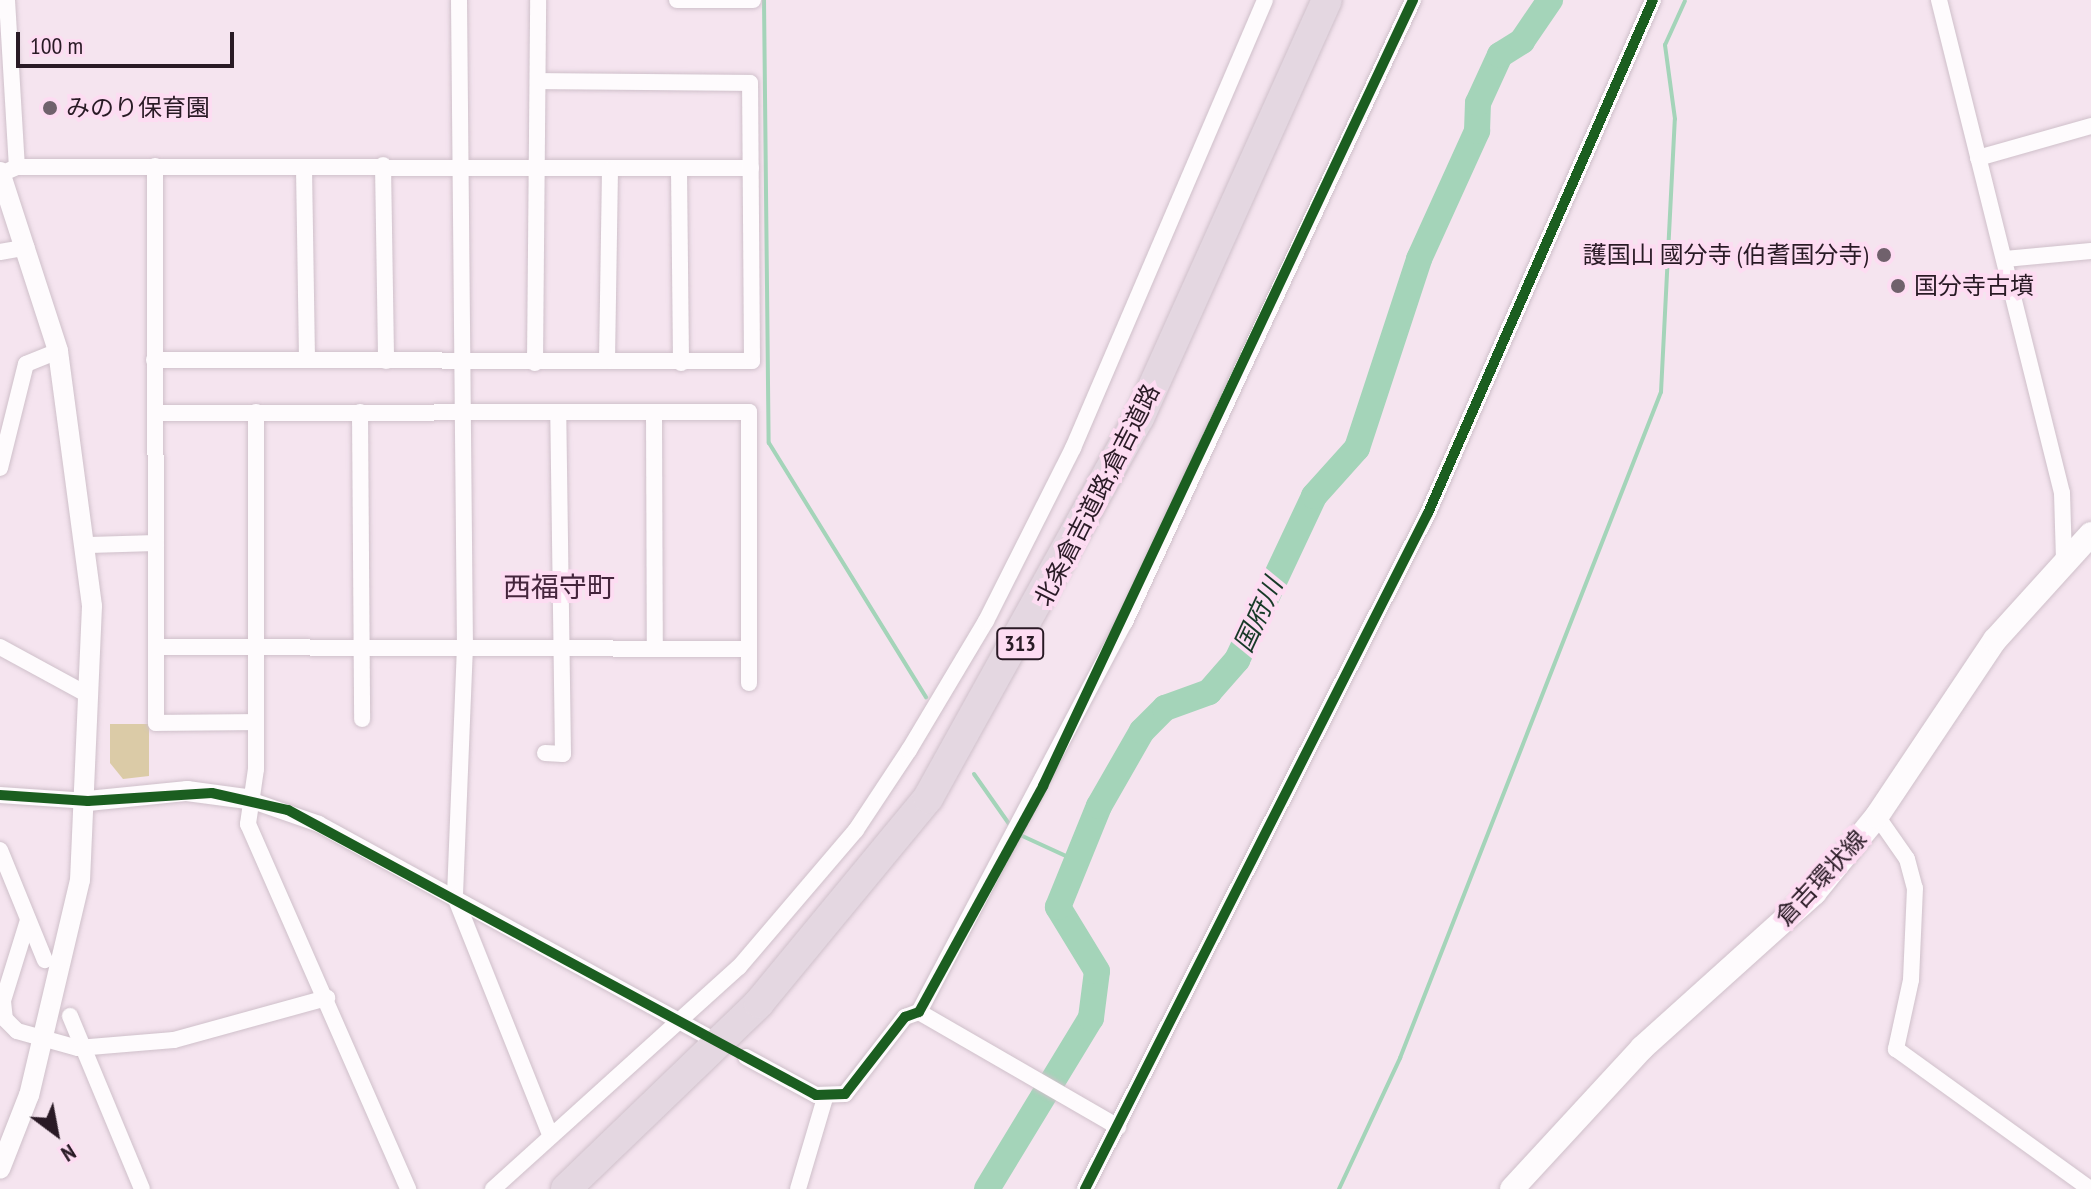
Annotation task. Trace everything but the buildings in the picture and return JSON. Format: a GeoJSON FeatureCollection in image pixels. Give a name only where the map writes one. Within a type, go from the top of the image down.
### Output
{"type":"FeatureCollection","features":[{"type":"Feature","properties":{"kind":"highway","name":"北条倉吉道路;倉吉道路"},"geometry":{"type":"LineString","coordinates":[[566,1189],[759,1003],[928,798],[1139,418],[1327,0]]}},
{"type":"Feature","properties":{"kind":"highway","name":"北条倉吉道路;倉吉道路"},"geometry":{"type":"LineString","coordinates":[[589,1189],[835,943],[989,732],[1158,413],[1343,0]]}},
{"type":"Feature","properties":{"kind":"main road","name":"倉吉環状線"},"geometry":{"type":"LineString","coordinates":[[1512,1189],[1642,1048],[1814,893],[1877,816],[1995,640],[2091,534]]}},
{"type":"Feature","properties":{"kind":"street"},"geometry":{"type":"LineString","coordinates":[[0,1169],[44,1038],[74,918],[88,801],[90,696],[89,545],[58,351],[6,171],[7,0]]}},
{"type":"Feature","properties":{"kind":"street"},"geometry":{"type":"LineString","coordinates":[[459,0],[463,165],[459,413],[465,646],[455,897],[550,1135]]}},
{"type":"Feature","properties":{"kind":"street"},"geometry":{"type":"LineString","coordinates":[[535,363],[538,0]]}},
{"type":"Feature","properties":{"kind":"street"},"geometry":{"type":"LineString","coordinates":[[677,0],[753,6],[753,0]]}},
{"type":"Feature","properties":{"kind":"street"},"geometry":{"type":"LineString","coordinates":[[493,1189],[550,1135],[681,1024],[856,830],[986,621],[1073,448],[1265,0]]}},
{"type":"Feature","properties":{"kind":"street"},"geometry":{"type":"LineString","coordinates":[[924,1015],[1125,622],[1413,0]]}},
{"type":"Feature","properties":{"kind":"street"},"geometry":{"type":"LineString","coordinates":[[1085,1189],[1428,513],[1653,0]]}},
{"type":"Feature","properties":{"kind":"street"},"geometry":{"type":"LineString","coordinates":[[1939,0],[2062,493],[2064,561]]}},
{"type":"Feature","properties":{"kind":"street"},"geometry":{"type":"LineString","coordinates":[[154,360],[752,361],[750,83],[539,81]]}},
{"type":"Feature","properties":{"kind":"street"},"geometry":{"type":"LineString","coordinates":[[1978,158],[2091,126]]}},
{"type":"Feature","properties":{"kind":"street"},"geometry":{"type":"LineString","coordinates":[[6,171],[155,166],[304,168],[383,165],[537,165],[610,170],[751,168]]}},
{"type":"Feature","properties":{"kind":"street"},"geometry":{"type":"LineString","coordinates":[[383,165],[386,361]]}},
{"type":"Feature","properties":{"kind":"street"},"geometry":{"type":"LineString","coordinates":[[155,166],[156,723],[255,722]]}},
{"type":"Feature","properties":{"kind":"street"},"geometry":{"type":"LineString","coordinates":[[304,168],[307,360]]}},
{"type":"Feature","properties":{"kind":"street"},"geometry":{"type":"LineString","coordinates":[[679,169],[681,363]]}},
{"type":"Feature","properties":{"kind":"street"},"geometry":{"type":"LineString","coordinates":[[607,361],[610,170]]}},
{"type":"Feature","properties":{"kind":"street"},"geometry":{"type":"LineString","coordinates":[[0,252],[27,247]]}},
{"type":"Feature","properties":{"kind":"street"},"geometry":{"type":"LineString","coordinates":[[2005,259],[2091,251]]}},
{"type":"Feature","properties":{"kind":"street"},"geometry":{"type":"LineString","coordinates":[[0,468],[26,364],[58,351]]}},
{"type":"Feature","properties":{"kind":"street"},"geometry":{"type":"LineString","coordinates":[[256,412],[256,769],[247,799],[248,824],[327,998],[408,1189]]}},
{"type":"Feature","properties":{"kind":"street"},"geometry":{"type":"LineString","coordinates":[[360,412],[359,649],[362,719]]}},
{"type":"Feature","properties":{"kind":"street"},"geometry":{"type":"LineString","coordinates":[[654,412],[655,648]]}},
{"type":"Feature","properties":{"kind":"street"},"geometry":{"type":"LineString","coordinates":[[155,413],[749,412],[749,683]]}},
{"type":"Feature","properties":{"kind":"street"},"geometry":{"type":"LineString","coordinates":[[545,753],[563,754],[558,647],[558,413]]}},
{"type":"Feature","properties":{"kind":"street"},"geometry":{"type":"LineString","coordinates":[[89,545],[156,543]]}},
{"type":"Feature","properties":{"kind":"street"},"geometry":{"type":"LineString","coordinates":[[0,647],[90,696]]}},
{"type":"Feature","properties":{"kind":"street"},"geometry":{"type":"LineString","coordinates":[[157,647],[747,649]]}},
{"type":"Feature","properties":{"kind":"street"},"geometry":{"type":"LineString","coordinates":[[0,795],[88,801],[187,791],[247,799],[319,824],[707,1036]]}},
{"type":"Feature","properties":{"kind":"street"},"geometry":{"type":"LineString","coordinates":[[1877,816],[1907,859],[1915,888],[1911,980],[1896,1049],[2090,1189]]}},
{"type":"Feature","properties":{"kind":"street"},"geometry":{"type":"LineString","coordinates":[[0,850],[45,960]]}},
{"type":"Feature","properties":{"kind":"street"},"geometry":{"type":"LineString","coordinates":[[28,920],[2,1007],[14,1029],[44,1038],[83,1048],[174,1040],[327,998]]}},
{"type":"Feature","properties":{"kind":"street"},"geometry":{"type":"LineString","coordinates":[[746,1057],[825,1098],[845,1094],[905,1017],[924,1015],[1118,1127]]}},
{"type":"Feature","properties":{"kind":"street"},"geometry":{"type":"LineString","coordinates":[[70,1016],[142,1189]]}},
{"type":"Feature","properties":{"kind":"street"},"geometry":{"type":"LineString","coordinates":[[798,1189],[825,1098]]}},
{"type":"Feature","properties":{"kind":"shaded area"},"geometry":{"type":"Polygon","coordinates":[[[110,724],[149,724],[149,776],[123,779],[110,763],[110,724]]]}},
{"type":"Feature","properties":{"kind":"waterway"},"geometry":{"type":"LineString","coordinates":[[764,0],[769,443],[926,697]]}},
{"type":"Feature","properties":{"kind":"waterway","name":"国府川"},"geometry":{"type":"LineString","coordinates":[[987,1189],[1091,1018],[1097,971],[1058,907],[1099,806],[1142,731],[1165,708],[1209,692],[1237,660],[1314,496],[1357,448],[1419,259],[1477,131],[1478,103],[1500,55],[1522,41],[1550,0]]}},
{"type":"Feature","properties":{"kind":"waterway"},"geometry":{"type":"LineString","coordinates":[[1339,1189],[1400,1058],[1661,392],[1675,119],[1665,45],[1685,1]]}},
{"type":"Feature","properties":{"kind":"waterway"},"geometry":{"type":"LineString","coordinates":[[974,774],[1012,828]]}},
{"type":"Feature","properties":{"kind":"waterway"},"geometry":{"type":"LineString","coordinates":[[1018,834],[1077,861]]}},
{"type":"Feature","properties":{"kind":"cycle path"},"geometry":{"type":"LineString","coordinates":[[0,795],[88,801],[212,793],[288,810],[816,1095],[845,1094],[905,1017],[919,1012],[1043,786],[1413,0]]}},
{"type":"Feature","properties":{"kind":"cycle path"},"geometry":{"type":"LineString","coordinates":[[1085,1189],[1428,513],[1653,0]]}},
{"type":"Feature","properties":{"kind":"place","name":"みのり保育園"},"geometry":{"type":"Point","coordinates":[50,108]}},
{"type":"Feature","properties":{"kind":"place","name":"護国山 國分寺 (伯耆国分寺)"},"geometry":{"type":"Point","coordinates":[1884,255]}},
{"type":"Feature","properties":{"kind":"place","name":"国分寺古墳"},"geometry":{"type":"Point","coordinates":[1898,286]}},
{"type":"Feature","properties":{"kind":"district","name":"西福守町"},"geometry":{"type":"Point","coordinates":[559,587]}}]}
